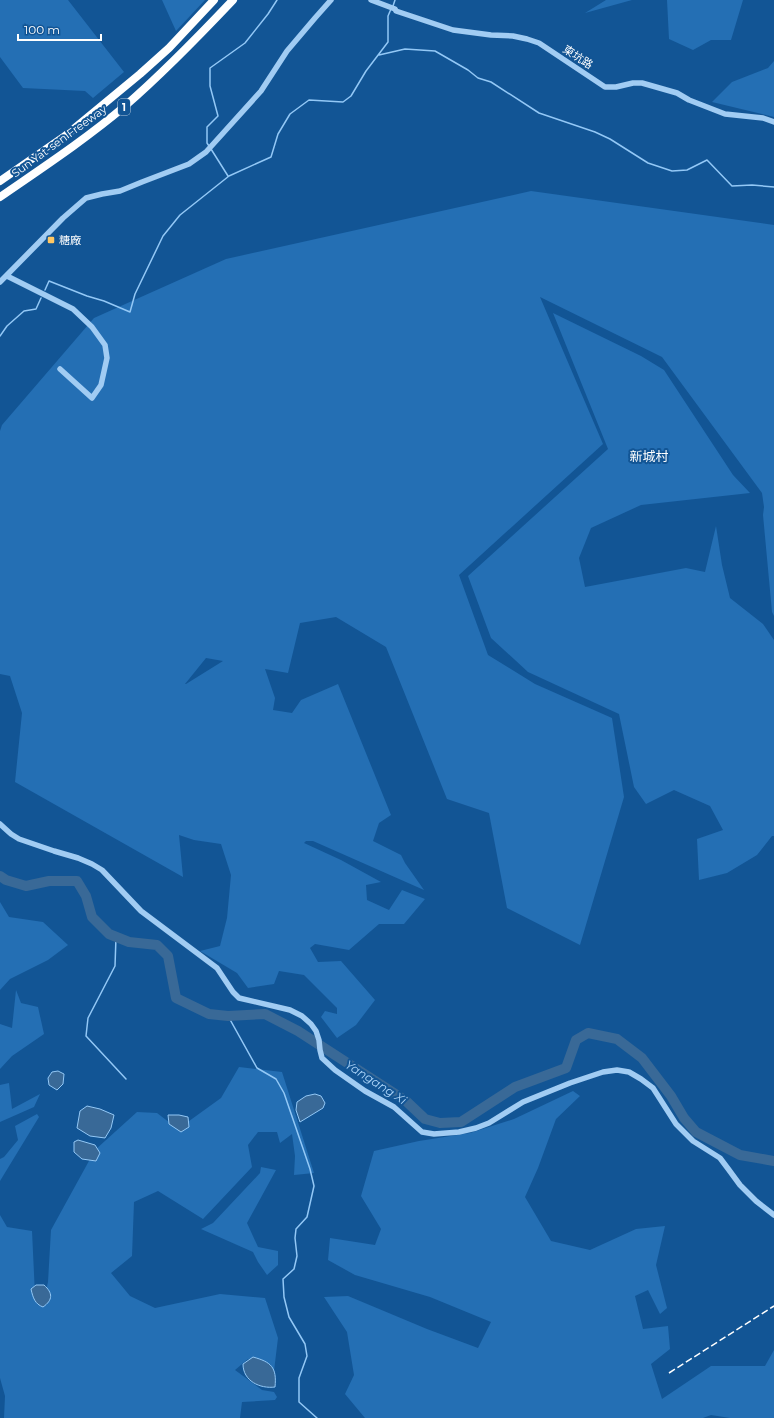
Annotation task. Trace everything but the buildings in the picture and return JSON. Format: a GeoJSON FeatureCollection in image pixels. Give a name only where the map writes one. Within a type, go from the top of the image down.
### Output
{"type":"FeatureCollection","features":[{"type":"Feature","properties":{"kind":"highway","name":"Sun Yat-sen Freeway"},"geometry":{"type":"LineString","coordinates":[[0,181],[65,136],[140,74],[169,48],[214,0]]}},
{"type":"Feature","properties":{"kind":"highway","name":"Sun Yat-sen Freeway"},"geometry":{"type":"LineString","coordinates":[[0,197],[88,135],[125,106],[180,55],[233,0]]}},
{"type":"Feature","properties":{"kind":"street"},"geometry":{"type":"LineString","coordinates":[[0,282],[63,218],[86,198],[120,191],[189,164],[206,152],[261,91],[288,51],[331,0]]}},
{"type":"Feature","properties":{"kind":"street","name":"東坑路"},"geometry":{"type":"LineString","coordinates":[[371,0],[395,9],[396,11],[453,30],[491,36],[513,36],[527,38],[539,43],[605,86],[616,87],[633,83],[642,83],[677,93],[689,100],[725,114],[762,118],[774,122]]}},
{"type":"Feature","properties":{"kind":"street"},"geometry":{"type":"LineString","coordinates":[[7,276],[73,309],[92,327],[105,345],[107,358],[101,385],[92,398],[60,369]]}},
{"type":"Feature","properties":{"kind":"street"},"geometry":{"type":"LineString","coordinates":[[0,824],[19,839],[54,852],[78,858],[102,870],[141,911],[217,968],[233,992],[239,998],[290,1010],[311,1024],[320,1040],[322,1058],[335,1070],[365,1091],[394,1107],[422,1132],[434,1134],[459,1132],[476,1128],[489,1123],[523,1102],[576,1080],[603,1072],[616,1070],[629,1072],[641,1078],[653,1088],[676,1124],[692,1141],[720,1158],[740,1185],[756,1201],[774,1215]]}},
{"type":"Feature","properties":{"kind":"shaded area"},"geometry":{"type":"Polygon","coordinates":[[[0,0],[68,0],[124,72],[93,98],[85,91],[23,88],[0,57],[0,0]]]}},
{"type":"Feature","properties":{"kind":"shaded area"},"geometry":{"type":"Polygon","coordinates":[[[162,0],[205,0],[176,31],[162,0]]]}},
{"type":"Feature","properties":{"kind":"shaded area"},"geometry":{"type":"Polygon","coordinates":[[[606,0],[632,0],[585,13],[606,0]]]}},
{"type":"Feature","properties":{"kind":"shaded area"},"geometry":{"type":"Polygon","coordinates":[[[667,0],[743,0],[731,40],[711,40],[693,50],[669,39],[667,0]]]}},
{"type":"Feature","properties":{"kind":"shaded area"},"geometry":{"type":"Polygon","coordinates":[[[774,61],[774,117],[712,102],[732,82],[768,68],[774,61]]]}},
{"type":"Feature","properties":{"kind":"shaded area"},"geometry":{"type":"Polygon","coordinates":[[[531,191],[774,225],[774,616],[772,612],[762,493],[662,357],[540,297],[603,444],[459,575],[488,655],[535,684],[612,718],[624,797],[580,945],[507,908],[489,813],[447,799],[386,647],[336,617],[300,623],[288,673],[265,669],[275,698],[273,710],[292,713],[301,700],[338,684],[391,815],[379,823],[373,841],[401,855],[424,890],[313,841],[306,841],[304,843],[341,860],[381,882],[366,885],[367,900],[389,910],[402,890],[425,899],[404,924],[379,924],[349,950],[315,944],[310,948],[318,962],[341,961],[375,1000],[356,1025],[337,1038],[321,1017],[325,1011],[337,1014],[337,1008],[304,975],[279,971],[274,984],[248,988],[237,973],[200,951],[220,946],[227,918],[231,875],[221,844],[194,840],[179,835],[183,877],[15,782],[22,713],[10,676],[0,674],[0,431],[2,425],[94,318],[226,259],[531,191]],[[206,658],[185,684],[186,684],[223,661],[206,658]]]}},
{"type":"Feature","properties":{"kind":"shaded area"},"geometry":{"type":"Polygon","coordinates":[[[553,313],[641,356],[664,370],[733,475],[750,493],[641,505],[591,528],[579,558],[585,587],[686,568],[705,572],[716,526],[722,565],[730,598],[763,624],[774,640],[774,836],[772,836],[757,855],[727,873],[699,880],[697,839],[723,830],[710,806],[674,790],[646,804],[634,787],[619,714],[528,672],[491,638],[468,576],[608,449],[553,313]]]}},
{"type":"Feature","properties":{"kind":"shaded area"},"geometry":{"type":"Polygon","coordinates":[[[0,902],[9,917],[43,922],[68,945],[48,960],[10,979],[0,990],[0,902]]]}},
{"type":"Feature","properties":{"kind":"shaded area"},"geometry":{"type":"Polygon","coordinates":[[[16,990],[21,1003],[38,1007],[44,1034],[12,1056],[0,1069],[0,1024],[12,1028],[16,990]]]}},
{"type":"Feature","properties":{"kind":"shaded area"},"geometry":{"type":"Polygon","coordinates":[[[239,1067],[282,1072],[314,1173],[294,1175],[295,1156],[292,1134],[280,1143],[277,1132],[258,1132],[248,1145],[252,1167],[203,1219],[158,1191],[134,1202],[132,1256],[111,1273],[130,1296],[155,1308],[220,1294],[265,1298],[278,1338],[274,1371],[248,1359],[235,1370],[262,1390],[274,1392],[277,1397],[275,1400],[242,1402],[240,1418],[4,1418],[5,1396],[0,1378],[0,1215],[7,1227],[32,1231],[35,1295],[44,1300],[48,1282],[51,1230],[95,1150],[137,1112],[157,1113],[178,1129],[221,1098],[239,1067]]]}},
{"type":"Feature","properties":{"kind":"shaded area"},"geometry":{"type":"Polygon","coordinates":[[[58,1071],[64,1074],[63,1084],[57,1090],[49,1085],[48,1078],[52,1072],[58,1071]]]}},
{"type":"Feature","properties":{"kind":"shaded area"},"geometry":{"type":"Polygon","coordinates":[[[9,1083],[12,1109],[40,1094],[34,1107],[0,1122],[0,1085],[9,1083]]]}},
{"type":"Feature","properties":{"kind":"shaded area"},"geometry":{"type":"Polygon","coordinates":[[[573,1091],[580,1096],[556,1119],[538,1168],[525,1197],[551,1241],[590,1250],[636,1229],[665,1226],[656,1265],[667,1308],[660,1314],[648,1290],[635,1296],[643,1329],[668,1326],[670,1349],[651,1364],[662,1399],[711,1366],[765,1366],[774,1350],[774,1418],[730,1418],[711,1415],[703,1418],[365,1418],[345,1394],[354,1375],[347,1332],[324,1297],[348,1296],[427,1329],[478,1348],[491,1322],[430,1297],[355,1275],[328,1260],[330,1238],[375,1245],[381,1229],[361,1196],[374,1151],[419,1141],[470,1133],[514,1119],[573,1091]]]}},
{"type":"Feature","properties":{"kind":"shaded area"},"geometry":{"type":"Polygon","coordinates":[[[315,1094],[321,1096],[325,1103],[323,1108],[300,1122],[296,1110],[297,1102],[306,1096],[315,1094]]]}},
{"type":"Feature","properties":{"kind":"shaded area"},"geometry":{"type":"Polygon","coordinates":[[[87,1106],[100,1109],[114,1115],[111,1128],[105,1138],[90,1136],[77,1128],[80,1111],[87,1106]]]}},
{"type":"Feature","properties":{"kind":"shaded area"},"geometry":{"type":"Polygon","coordinates":[[[37,1114],[39,1117],[0,1181],[0,1159],[4,1157],[18,1140],[15,1126],[37,1114]]]}},
{"type":"Feature","properties":{"kind":"shaded area"},"geometry":{"type":"Polygon","coordinates":[[[168,1115],[188,1117],[189,1127],[181,1132],[169,1124],[168,1115]]]}},
{"type":"Feature","properties":{"kind":"shaded area"},"geometry":{"type":"Polygon","coordinates":[[[78,1140],[95,1145],[100,1153],[96,1161],[82,1159],[74,1152],[74,1142],[78,1140]]]}},
{"type":"Feature","properties":{"kind":"shaded area"},"geometry":{"type":"Polygon","coordinates":[[[261,1167],[276,1170],[247,1223],[258,1247],[278,1251],[278,1265],[267,1275],[253,1252],[201,1229],[213,1223],[260,1173],[261,1167]]]}},
{"type":"Feature","properties":{"kind":"shaded area"},"geometry":{"type":"Polygon","coordinates":[[[36,1285],[44,1285],[51,1296],[49,1302],[43,1307],[36,1302],[31,1289],[36,1285]]]}},
{"type":"Feature","properties":{"kind":"shaded area"},"geometry":{"type":"Polygon","coordinates":[[[253,1357],[272,1366],[275,1375],[275,1387],[264,1387],[253,1383],[246,1375],[243,1364],[253,1357]]]}},
{"type":"Feature","properties":{"kind":"waterway"},"geometry":{"type":"LineString","coordinates":[[209,146],[207,143],[207,127],[218,116],[210,86],[210,68],[245,43],[277,0]]}},
{"type":"Feature","properties":{"kind":"waterway"},"geometry":{"type":"LineString","coordinates":[[393,6],[395,0]]}},
{"type":"Feature","properties":{"kind":"waterway"},"geometry":{"type":"LineString","coordinates":[[45,290],[49,281],[130,312],[135,294],[163,236],[180,215],[229,176],[271,157],[278,134],[290,114],[309,100],[343,102],[351,96],[366,71],[388,42],[388,16],[391,9]]}},
{"type":"Feature","properties":{"kind":"waterway"},"geometry":{"type":"LineString","coordinates":[[379,55],[405,49],[435,51],[468,70],[478,78],[491,82],[539,113],[595,132],[610,139],[648,163],[672,171],[687,170],[707,160],[732,186],[752,185],[774,187]]}},
{"type":"Feature","properties":{"kind":"waterway"},"geometry":{"type":"LineString","coordinates":[[211,149],[228,176]]}},
{"type":"Feature","properties":{"kind":"waterway"},"geometry":{"type":"LineString","coordinates":[[0,336],[7,326],[24,311],[36,309],[41,298]]}},
{"type":"Feature","properties":{"kind":"waterway","name":"Yangang Xi"},"geometry":{"type":"LineString","coordinates":[[0,876],[6,880],[26,886],[49,881],[77,881],[86,896],[92,917],[109,934],[129,942],[157,945],[168,956],[176,998],[209,1014],[228,1016],[265,1014],[298,1031],[406,1101],[425,1119],[440,1123],[461,1122],[515,1087],[566,1068],[576,1040],[588,1033],[617,1039],[642,1058],[671,1096],[684,1118],[696,1132],[740,1155],[774,1161]]}},
{"type":"Feature","properties":{"kind":"waterway"},"geometry":{"type":"LineString","coordinates":[[116,937],[115,966],[88,1018],[86,1036],[126,1079]]}},
{"type":"Feature","properties":{"kind":"waterway"},"geometry":{"type":"LineString","coordinates":[[228,1016],[257,1068],[276,1079],[284,1093],[310,1169],[314,1186],[307,1217],[296,1229],[295,1238],[297,1256],[294,1269],[283,1279],[284,1297],[289,1317],[305,1344],[307,1356],[299,1378],[299,1402],[317,1418]]}},
{"type":"Feature","properties":{"kind":"railway"},"geometry":{"type":"LineString","coordinates":[[669,1373],[774,1306]]}},
{"type":"Feature","properties":{"kind":"place","name":"糖廠"},"geometry":{"type":"Point","coordinates":[51,240]}},
{"type":"Feature","properties":{"kind":"district","name":"新城村"},"geometry":{"type":"Point","coordinates":[649,456]}}]}
